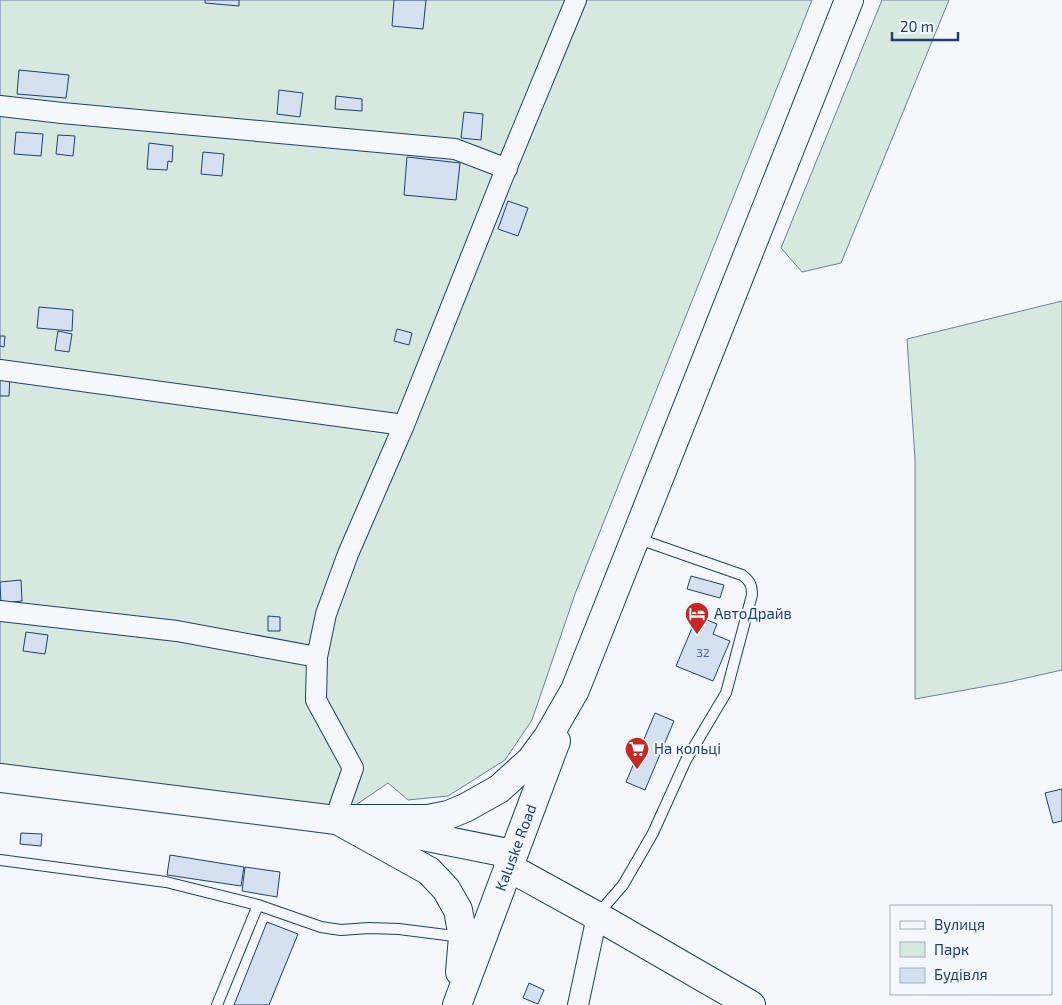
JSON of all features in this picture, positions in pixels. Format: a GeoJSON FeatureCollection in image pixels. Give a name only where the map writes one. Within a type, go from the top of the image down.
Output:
{"type":"FeatureCollection","features":[{"type":"Feature","properties":{"kind":"main road"},"geometry":{"type":"LineString","coordinates":[[335,819],[428,819],[448,815],[499,789],[532,760],[548,737],[575,690],[849,0]]}},
{"type":"Feature","properties":{"kind":"main road","name":"Kaluske Road"},"geometry":{"type":"LineString","coordinates":[[457,1005],[575,690]]}},
{"type":"Feature","properties":{"kind":"main road"},"geometry":{"type":"LineString","coordinates":[[0,778],[335,819],[511,861],[597,916],[751,1005]]}},
{"type":"Feature","properties":{"kind":"main road"},"geometry":{"type":"LineString","coordinates":[[335,819],[430,871],[446,889],[458,910],[463,937],[460,968],[452,1005]]}},
{"type":"Feature","properties":{"kind":"street"},"geometry":{"type":"LineString","coordinates":[[335,819],[353,768],[316,700],[317,657],[326,614],[348,554],[404,425],[576,0]]}},
{"type":"Feature","properties":{"kind":"street"},"geometry":{"type":"LineString","coordinates":[[0,106],[455,148],[507,169]]}},
{"type":"Feature","properties":{"kind":"street"},"geometry":{"type":"LineString","coordinates":[[0,370],[404,425]]}},
{"type":"Feature","properties":{"kind":"street"},"geometry":{"type":"LineString","coordinates":[[0,611],[177,631],[317,657]]}},
{"type":"Feature","properties":{"kind":"street"},"geometry":{"type":"LineString","coordinates":[[578,1005],[597,916]]}},
{"type":"Feature","properties":{"kind":"lane"},"geometry":{"type":"LineString","coordinates":[[597,916],[623,885],[648,842],[686,760],[726,693],[752,595],[752,587],[742,575],[635,537]]}},
{"type":"Feature","properties":{"kind":"lane"},"geometry":{"type":"LineString","coordinates":[[0,860],[166,882],[258,905],[321,927],[341,930],[369,928],[399,929],[463,937]]}},
{"type":"Feature","properties":{"kind":"lane"},"geometry":{"type":"LineString","coordinates":[[217,1005],[258,905]]}},
{"type":"Feature","properties":{"kind":"green space"},"geometry":{"type":"Polygon","coordinates":[[[0,0],[812,0],[575,594],[532,720],[505,760],[448,796],[408,800],[388,783],[335,819],[0,778],[0,0]]]}},
{"type":"Feature","properties":{"kind":"green space"},"geometry":{"type":"Polygon","coordinates":[[[882,0],[949,0],[841,263],[802,272],[781,248],[882,0]]]}},
{"type":"Feature","properties":{"kind":"green space"},"geometry":{"type":"Polygon","coordinates":[[[1062,301],[1062,670],[1004,683],[915,699],[915,459],[907,339],[1062,301]]]}},
{"type":"Feature","properties":{"kind":"building"},"geometry":{"type":"Polygon","coordinates":[[[205,0],[239,0],[239,6],[205,3],[205,0]]]}},
{"type":"Feature","properties":{"kind":"building"},"geometry":{"type":"Polygon","coordinates":[[[394,0],[426,0],[423,29],[392,26],[394,0]]]}},
{"type":"Feature","properties":{"kind":"building"},"geometry":{"type":"Polygon","coordinates":[[[19,70],[69,75],[66,98],[17,94],[19,70]]]}},
{"type":"Feature","properties":{"kind":"building"},"geometry":{"type":"Polygon","coordinates":[[[279,90],[303,93],[300,117],[277,114],[279,90]]]}},
{"type":"Feature","properties":{"kind":"building"},"geometry":{"type":"Polygon","coordinates":[[[336,96],[362,99],[362,111],[335,109],[336,96]]]}},
{"type":"Feature","properties":{"kind":"building"},"geometry":{"type":"Polygon","coordinates":[[[464,112],[483,114],[481,140],[461,138],[464,112]]]}},
{"type":"Feature","properties":{"kind":"building"},"geometry":{"type":"Polygon","coordinates":[[[16,132],[43,134],[41,156],[14,154],[16,132]]]}},
{"type":"Feature","properties":{"kind":"building"},"geometry":{"type":"Polygon","coordinates":[[[58,135],[75,136],[73,156],[56,154],[58,135]]]}},
{"type":"Feature","properties":{"kind":"building"},"geometry":{"type":"Polygon","coordinates":[[[149,143],[173,146],[172,162],[168,161],[167,170],[147,169],[149,143]]]}},
{"type":"Feature","properties":{"kind":"building"},"geometry":{"type":"Polygon","coordinates":[[[203,152],[224,154],[222,176],[201,174],[203,152]]]}},
{"type":"Feature","properties":{"kind":"building"},"geometry":{"type":"Polygon","coordinates":[[[407,157],[460,163],[456,200],[404,195],[407,157]]]}},
{"type":"Feature","properties":{"kind":"building"},"geometry":{"type":"Polygon","coordinates":[[[508,201],[528,208],[518,236],[498,229],[508,201]]]}},
{"type":"Feature","properties":{"kind":"building"},"geometry":{"type":"Polygon","coordinates":[[[39,307],[73,310],[72,331],[37,328],[39,307]]]}},
{"type":"Feature","properties":{"kind":"building"},"geometry":{"type":"Polygon","coordinates":[[[397,329],[412,333],[409,345],[394,341],[397,329]]]}},
{"type":"Feature","properties":{"kind":"building"},"geometry":{"type":"Polygon","coordinates":[[[58,331],[72,334],[69,352],[55,350],[58,331]]]}},
{"type":"Feature","properties":{"kind":"building"},"geometry":{"type":"Polygon","coordinates":[[[0,336],[5,336],[4,347],[0,346],[0,336]]]}},
{"type":"Feature","properties":{"kind":"building"},"geometry":{"type":"Polygon","coordinates":[[[0,376],[10,376],[9,396],[0,396],[0,376]]]}},
{"type":"Feature","properties":{"kind":"building"},"geometry":{"type":"Polygon","coordinates":[[[691,576],[724,585],[720,598],[687,589],[691,576]]]}},
{"type":"Feature","properties":{"kind":"building"},"geometry":{"type":"Polygon","coordinates":[[[21,580],[22,601],[1,603],[0,582],[21,580]]]}},
{"type":"Feature","properties":{"kind":"building"},"geometry":{"type":"Polygon","coordinates":[[[268,616],[280,617],[280,631],[268,631],[268,616]]]}},
{"type":"Feature","properties":{"kind":"building"},"geometry":{"type":"Polygon","coordinates":[[[697,616],[717,624],[713,634],[730,641],[713,681],[676,666],[697,616]]]}},
{"type":"Feature","properties":{"kind":"building"},"geometry":{"type":"Polygon","coordinates":[[[26,632],[48,635],[45,654],[23,651],[26,632]]]}},
{"type":"Feature","properties":{"kind":"building"},"geometry":{"type":"Polygon","coordinates":[[[655,713],[674,721],[645,790],[626,782],[655,713]]]}},
{"type":"Feature","properties":{"kind":"building"},"geometry":{"type":"Polygon","coordinates":[[[1062,789],[1062,821],[1053,823],[1045,793],[1062,789]]]}},
{"type":"Feature","properties":{"kind":"building"},"geometry":{"type":"Polygon","coordinates":[[[21,833],[42,834],[41,846],[20,844],[21,833]]]}},
{"type":"Feature","properties":{"kind":"building"},"geometry":{"type":"Polygon","coordinates":[[[170,855],[244,867],[241,886],[167,875],[170,855]]]}},
{"type":"Feature","properties":{"kind":"building"},"geometry":{"type":"Polygon","coordinates":[[[245,867],[280,872],[277,897],[242,891],[245,867]]]}},
{"type":"Feature","properties":{"kind":"building"},"geometry":{"type":"Polygon","coordinates":[[[267,922],[298,934],[269,1005],[234,1005],[267,922]]]}},
{"type":"Feature","properties":{"kind":"building"},"geometry":{"type":"Polygon","coordinates":[[[529,983],[544,990],[538,1004],[523,998],[529,983]]]}},
{"type":"Feature","properties":{"kind":"place","name":"АвтоДрайв"},"geometry":{"type":"Point","coordinates":[697,635]}},
{"type":"Feature","properties":{"kind":"place","name":"На кольці"},"geometry":{"type":"Point","coordinates":[637,770]}}]}
